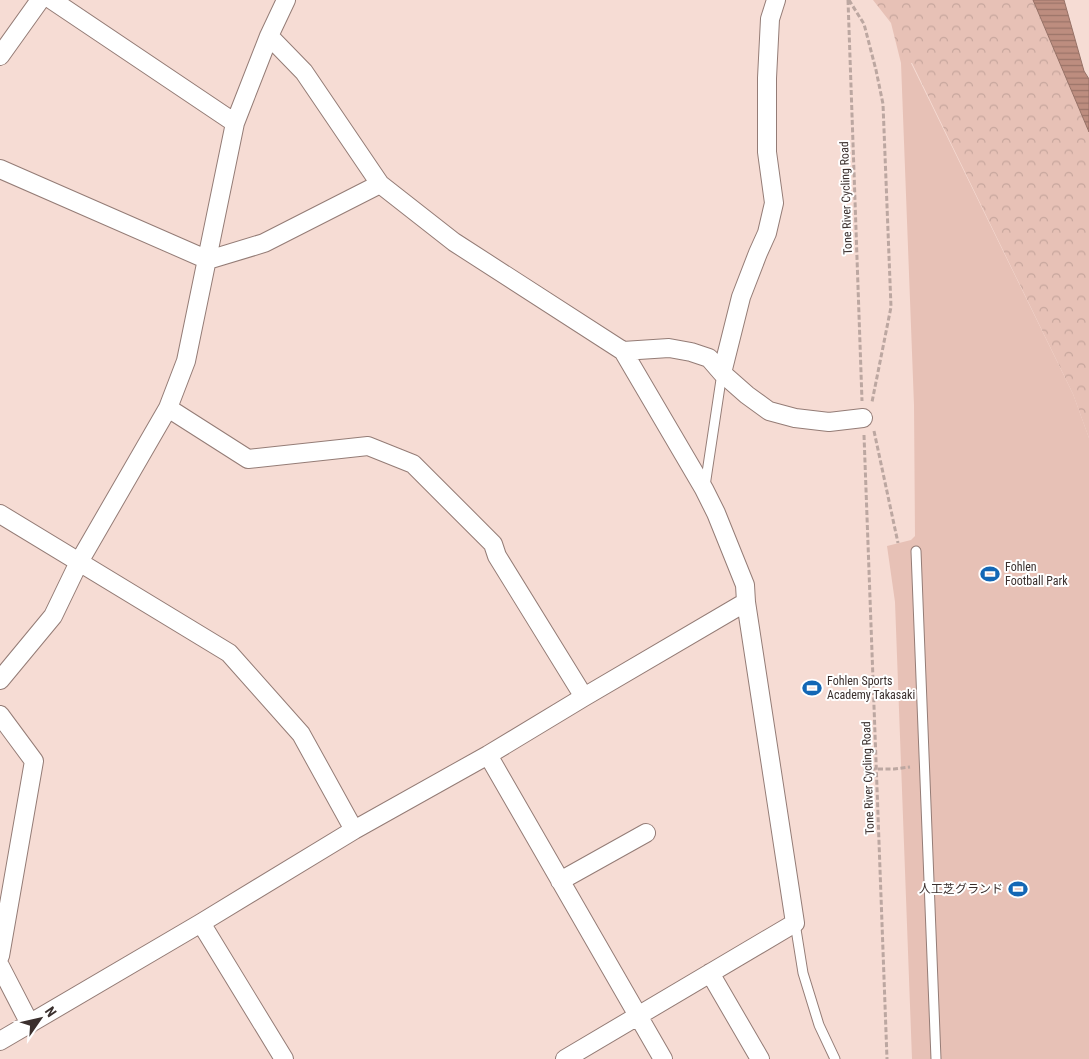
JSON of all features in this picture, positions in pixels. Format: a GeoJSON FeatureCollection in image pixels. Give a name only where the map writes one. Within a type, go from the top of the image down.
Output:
{"type":"FeatureCollection","features":[{"type":"Feature","properties":{"kind":"street"},"geometry":{"type":"LineString","coordinates":[[0,56],[40,0]]}},
{"type":"Feature","properties":{"kind":"street"},"geometry":{"type":"LineString","coordinates":[[52,0],[235,123]]}},
{"type":"Feature","properties":{"kind":"street"},"geometry":{"type":"LineString","coordinates":[[0,680],[53,616],[79,562],[168,408],[186,361],[235,123],[269,36],[286,0]]}},
{"type":"Feature","properties":{"kind":"street"},"geometry":{"type":"LineString","coordinates":[[722,373],[740,297],[767,233],[774,203],[767,152],[767,78],[770,20],[776,0]]}},
{"type":"Feature","properties":{"kind":"street"},"geometry":{"type":"LineString","coordinates":[[269,36],[304,72],[380,184],[454,242],[623,351],[704,489],[716,513],[745,585],[795,923],[565,1059]]}},
{"type":"Feature","properties":{"kind":"street"},"geometry":{"type":"LineString","coordinates":[[0,169],[208,260],[264,243],[380,184]]}},
{"type":"Feature","properties":{"kind":"street"},"geometry":{"type":"LineString","coordinates":[[623,351],[670,348],[709,358],[722,373],[769,411],[795,418],[829,422],[863,418]]}},
{"type":"Feature","properties":{"kind":"street"},"geometry":{"type":"LineString","coordinates":[[168,408],[248,459],[368,446],[413,464],[493,544],[497,556],[584,697]]}},
{"type":"Feature","properties":{"kind":"street"},"geometry":{"type":"LineString","coordinates":[[0,514],[229,653],[300,734],[354,830]]}},
{"type":"Feature","properties":{"kind":"street"},"geometry":{"type":"LineString","coordinates":[[0,1041],[201,923],[354,830],[488,755],[746,602]]}},
{"type":"Feature","properties":{"kind":"street"},"geometry":{"type":"LineString","coordinates":[[0,715],[34,760],[0,956]]}},
{"type":"Feature","properties":{"kind":"street"},"geometry":{"type":"LineString","coordinates":[[488,755],[663,1059]]}},
{"type":"Feature","properties":{"kind":"street"},"geometry":{"type":"LineString","coordinates":[[560,881],[646,833]]}},
{"type":"Feature","properties":{"kind":"street"},"geometry":{"type":"LineString","coordinates":[[201,923],[284,1059]]}},
{"type":"Feature","properties":{"kind":"street"},"geometry":{"type":"LineString","coordinates":[[0,966],[30,1024]]}},
{"type":"Feature","properties":{"kind":"street"},"geometry":{"type":"LineString","coordinates":[[710,973],[760,1059]]}},
{"type":"Feature","properties":{"kind":"lane"},"geometry":{"type":"LineString","coordinates":[[704,489],[722,373]]}},
{"type":"Feature","properties":{"kind":"lane"},"geometry":{"type":"LineString","coordinates":[[916,551],[936,1059]]}},
{"type":"Feature","properties":{"kind":"lane"},"geometry":{"type":"LineString","coordinates":[[795,923],[803,973],[819,1025],[835,1059]]}},
{"type":"Feature","properties":{"kind":"path","name":"Tone River Cycling Road"},"geometry":{"type":"LineString","coordinates":[[849,0],[862,395]]}},
{"type":"Feature","properties":{"kind":"path"},"geometry":{"type":"LineString","coordinates":[[849,0],[864,24],[883,104],[891,307],[874,398],[863,418],[873,425],[898,543]]}},
{"type":"Feature","properties":{"kind":"path","name":"Tone River Cycling Road"},"geometry":{"type":"LineString","coordinates":[[864,437],[887,1059]]}},
{"type":"Feature","properties":{"kind":"path"},"geometry":{"type":"LineString","coordinates":[[863,769],[894,769]]}},
{"type":"Feature","properties":{"kind":"green space"},"geometry":{"type":"Polygon","coordinates":[[[873,0],[1033,0],[1089,132],[1089,438],[1073,394],[912,63],[901,63],[891,23],[873,0]]]}},
{"type":"Feature","properties":{"kind":"green space","name":"Fohlen Football Park"},"geometry":{"type":"Polygon","coordinates":[[[901,63],[911,63],[1073,394],[1089,438],[1089,1059],[912,1059],[895,602],[887,546],[911,540],[915,536],[914,405],[901,63]]]}},
{"type":"Feature","properties":{"kind":"shaded area"},"geometry":{"type":"Polygon","coordinates":[[[1033,0],[1064,0],[1084,71],[1089,79],[1089,132],[1033,0]]]}},
{"type":"Feature","properties":{"kind":"place","name":"Fohlen Football Park"},"geometry":{"type":"Point","coordinates":[990,574]}},
{"type":"Feature","properties":{"kind":"place","name":"Fohlen Sports Academy Takasaki"},"geometry":{"type":"Point","coordinates":[812,688]}},
{"type":"Feature","properties":{"kind":"place","name":"人工芝グランド"},"geometry":{"type":"Point","coordinates":[1018,889]}}]}
